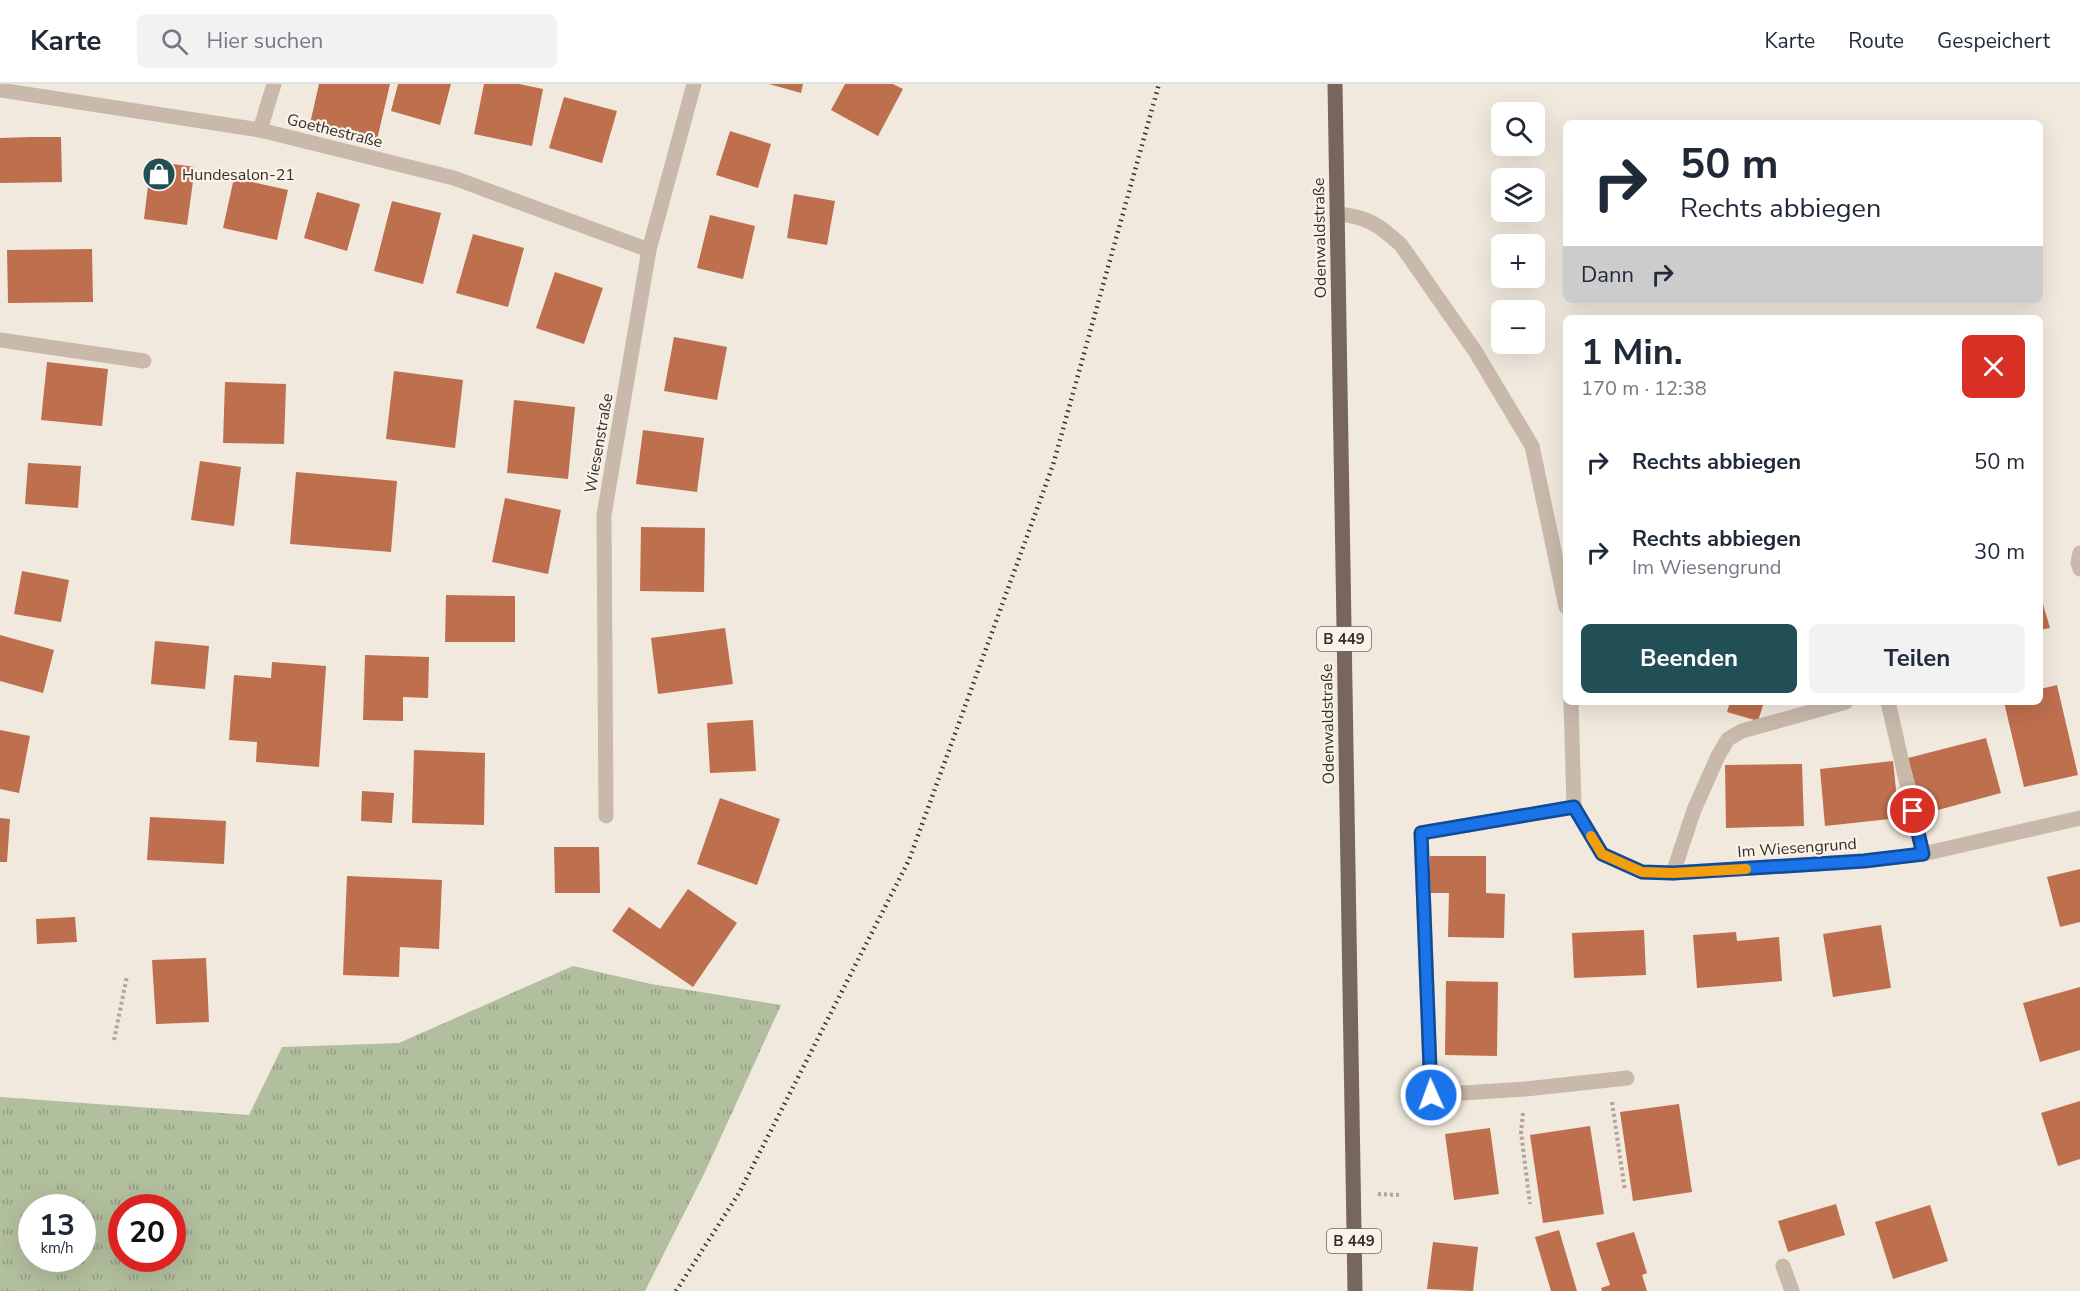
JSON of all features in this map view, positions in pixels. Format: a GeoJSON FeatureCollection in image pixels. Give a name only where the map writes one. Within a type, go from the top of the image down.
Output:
{"type":"FeatureCollection","features":[{"type":"Feature","properties":{"kind":"main road","name":"Odenwaldstraße"},"geometry":{"type":"LineString","coordinates":[[1335,84],[1354,1291]]}},
{"type":"Feature","properties":{"kind":"street"},"geometry":{"type":"LineString","coordinates":[[260,130],[273,84]]}},
{"type":"Feature","properties":{"kind":"street","name":"Wiesenstraße"},"geometry":{"type":"LineString","coordinates":[[606,816],[604,515],[649,250],[694,84]]}},
{"type":"Feature","properties":{"kind":"street","name":"Goethestraße"},"geometry":{"type":"LineString","coordinates":[[0,90],[260,130],[454,178],[649,250]]}},
{"type":"Feature","properties":{"kind":"street"},"geometry":{"type":"LineString","coordinates":[[1337,214],[1356,216],[1372,223],[1401,245],[1475,351],[1532,446],[1563,593]]}},
{"type":"Feature","properties":{"kind":"street"},"geometry":{"type":"LineString","coordinates":[[0,340],[144,361]]}},
{"type":"Feature","properties":{"kind":"street"},"geometry":{"type":"LineString","coordinates":[[2080,553],[2080,568]]}},
{"type":"Feature","properties":{"kind":"street","name":"Im Wiesengrund"},"geometry":{"type":"LineString","coordinates":[[1571,705],[1574,807],[1602,854],[1642,872],[1673,873],[1864,861],[1923,854],[2080,818]]}},
{"type":"Feature","properties":{"kind":"street"},"geometry":{"type":"LineString","coordinates":[[1673,873],[1694,810],[1728,739],[1742,730],[1835,705]]}},
{"type":"Feature","properties":{"kind":"street"},"geometry":{"type":"LineString","coordinates":[[1889,705],[1923,854]]}},
{"type":"Feature","properties":{"kind":"street"},"geometry":{"type":"LineString","coordinates":[[1574,807],[1421,833],[1431,1095],[1526,1089],[1627,1078]]}},
{"type":"Feature","properties":{"kind":"street"},"geometry":{"type":"LineString","coordinates":[[1783,1266],[1792,1291]]}},
{"type":"Feature","properties":{"kind":"path"},"geometry":{"type":"LineString","coordinates":[[114,1040],[127,976]]}},
{"type":"Feature","properties":{"kind":"path"},"geometry":{"type":"LineString","coordinates":[[1609,1079],[1625,1191]]}},
{"type":"Feature","properties":{"kind":"path"},"geometry":{"type":"LineString","coordinates":[[1526,1089],[1521,1132],[1530,1204]]}},
{"type":"Feature","properties":{"kind":"green space"},"geometry":{"type":"Polygon","coordinates":[[[573,966],[651,984],[781,1005],[705,1172],[645,1291],[0,1291],[0,1097],[249,1115],[282,1047],[399,1043],[573,966]]]}},
{"type":"Feature","properties":{"kind":"building"},"geometry":{"type":"Polygon","coordinates":[[[319,84],[390,84],[376,144],[309,128],[319,84]]]}},
{"type":"Feature","properties":{"kind":"building"},"geometry":{"type":"Polygon","coordinates":[[[398,84],[451,84],[440,125],[391,111],[398,84]]]}},
{"type":"Feature","properties":{"kind":"building"},"geometry":{"type":"Polygon","coordinates":[[[484,84],[519,84],[543,89],[532,146],[474,134],[484,84]]]}},
{"type":"Feature","properties":{"kind":"building"},"geometry":{"type":"Polygon","coordinates":[[[769,84],[803,84],[801,93],[769,84]]]}},
{"type":"Feature","properties":{"kind":"building"},"geometry":{"type":"Polygon","coordinates":[[[845,84],[893,84],[903,89],[878,136],[831,110],[845,84]]]}},
{"type":"Feature","properties":{"kind":"building"},"geometry":{"type":"Polygon","coordinates":[[[564,97],[617,111],[602,163],[549,148],[564,97]]]}},
{"type":"Feature","properties":{"kind":"building"},"geometry":{"type":"Polygon","coordinates":[[[730,131],[771,144],[758,188],[716,175],[730,131]]]}},
{"type":"Feature","properties":{"kind":"building"},"geometry":{"type":"Polygon","coordinates":[[[61,137],[62,182],[0,183],[0,138],[61,137]]]}},
{"type":"Feature","properties":{"kind":"building"},"geometry":{"type":"Polygon","coordinates":[[[151,161],[195,167],[187,225],[144,219],[151,161]]]}},
{"type":"Feature","properties":{"kind":"building"},"geometry":{"type":"Polygon","coordinates":[[[234,178],[288,190],[277,240],[223,228],[234,178]]]}},
{"type":"Feature","properties":{"kind":"building"},"geometry":{"type":"Polygon","coordinates":[[[317,192],[360,204],[347,251],[304,238],[317,192]]]}},
{"type":"Feature","properties":{"kind":"building"},"geometry":{"type":"Polygon","coordinates":[[[794,194],[835,201],[827,245],[787,238],[794,194]]]}},
{"type":"Feature","properties":{"kind":"building"},"geometry":{"type":"Polygon","coordinates":[[[392,201],[441,213],[423,284],[374,271],[392,201]]]}},
{"type":"Feature","properties":{"kind":"building"},"geometry":{"type":"Polygon","coordinates":[[[710,215],[755,226],[743,279],[697,268],[710,215]]]}},
{"type":"Feature","properties":{"kind":"building"},"geometry":{"type":"Polygon","coordinates":[[[473,234],[524,248],[508,307],[456,293],[473,234]]]}},
{"type":"Feature","properties":{"kind":"building"},"geometry":{"type":"Polygon","coordinates":[[[92,249],[93,302],[8,303],[7,250],[92,249]]]}},
{"type":"Feature","properties":{"kind":"building"},"geometry":{"type":"Polygon","coordinates":[[[555,272],[603,288],[584,344],[536,328],[555,272]]]}},
{"type":"Feature","properties":{"kind":"building"},"geometry":{"type":"Polygon","coordinates":[[[674,337],[727,347],[717,400],[664,391],[674,337]]]}},
{"type":"Feature","properties":{"kind":"building"},"geometry":{"type":"Polygon","coordinates":[[[47,362],[108,369],[102,426],[41,420],[47,362]]]}},
{"type":"Feature","properties":{"kind":"building"},"geometry":{"type":"Polygon","coordinates":[[[394,371],[463,380],[455,448],[386,439],[394,371]]]}},
{"type":"Feature","properties":{"kind":"building"},"geometry":{"type":"Polygon","coordinates":[[[225,382],[286,384],[284,444],[223,443],[225,382]]]}},
{"type":"Feature","properties":{"kind":"building"},"geometry":{"type":"Polygon","coordinates":[[[514,400],[575,407],[568,479],[507,473],[514,400]]]}},
{"type":"Feature","properties":{"kind":"building"},"geometry":{"type":"Polygon","coordinates":[[[643,430],[704,438],[697,492],[636,484],[643,430]]]}},
{"type":"Feature","properties":{"kind":"building"},"geometry":{"type":"Polygon","coordinates":[[[200,461],[241,467],[234,526],[191,520],[200,461]]]}},
{"type":"Feature","properties":{"kind":"building"},"geometry":{"type":"Polygon","coordinates":[[[28,463],[81,466],[78,508],[25,504],[28,463]]]}},
{"type":"Feature","properties":{"kind":"building"},"geometry":{"type":"Polygon","coordinates":[[[296,472],[397,481],[391,552],[290,544],[296,472]]]}},
{"type":"Feature","properties":{"kind":"building"},"geometry":{"type":"Polygon","coordinates":[[[505,498],[561,510],[548,574],[492,562],[505,498]]]}},
{"type":"Feature","properties":{"kind":"building"},"geometry":{"type":"Polygon","coordinates":[[[641,527],[705,528],[704,592],[640,591],[641,527]]]}},
{"type":"Feature","properties":{"kind":"building"},"geometry":{"type":"Polygon","coordinates":[[[22,571],[69,580],[61,622],[14,614],[22,571]]]}},
{"type":"Feature","properties":{"kind":"building"},"geometry":{"type":"Polygon","coordinates":[[[446,595],[515,596],[515,642],[445,642],[446,595]]]}},
{"type":"Feature","properties":{"kind":"building"},"geometry":{"type":"Polygon","coordinates":[[[2043,604],[2050,628],[2043,629],[2043,604]]]}},
{"type":"Feature","properties":{"kind":"building"},"geometry":{"type":"Polygon","coordinates":[[[725,628],[733,684],[658,694],[651,638],[725,628]]]}},
{"type":"Feature","properties":{"kind":"building"},"geometry":{"type":"Polygon","coordinates":[[[0,635],[54,650],[43,693],[0,681],[0,635]]]}},
{"type":"Feature","properties":{"kind":"building"},"geometry":{"type":"Polygon","coordinates":[[[155,641],[209,646],[205,689],[151,684],[155,641]]]}},
{"type":"Feature","properties":{"kind":"building"},"geometry":{"type":"Polygon","coordinates":[[[365,655],[429,657],[428,698],[403,697],[403,721],[363,720],[365,655]]]}},
{"type":"Feature","properties":{"kind":"building"},"geometry":{"type":"Polygon","coordinates":[[[272,662],[326,666],[319,767],[256,762],[257,742],[229,740],[234,675],[271,678],[272,662]]]}},
{"type":"Feature","properties":{"kind":"building"},"geometry":{"type":"Polygon","coordinates":[[[2057,685],[2078,775],[2024,787],[2005,705],[2043,705],[2043,688],[2057,685]]]}},
{"type":"Feature","properties":{"kind":"building"},"geometry":{"type":"Polygon","coordinates":[[[1729,705],[1763,705],[1758,721],[1727,712],[1729,705]]]}},
{"type":"Feature","properties":{"kind":"building"},"geometry":{"type":"Polygon","coordinates":[[[753,720],[756,771],[710,773],[707,723],[753,720]]]}},
{"type":"Feature","properties":{"kind":"building"},"geometry":{"type":"Polygon","coordinates":[[[0,730],[30,736],[19,793],[0,789],[0,730]]]}},
{"type":"Feature","properties":{"kind":"building"},"geometry":{"type":"Polygon","coordinates":[[[1986,738],[2001,793],[1923,814],[1908,758],[1986,738]]]}},
{"type":"Feature","properties":{"kind":"building"},"geometry":{"type":"Polygon","coordinates":[[[414,750],[485,753],[484,825],[412,823],[414,750]]]}},
{"type":"Feature","properties":{"kind":"building"},"geometry":{"type":"Polygon","coordinates":[[[1893,761],[1899,818],[1825,826],[1820,769],[1893,761]]]}},
{"type":"Feature","properties":{"kind":"building"},"geometry":{"type":"Polygon","coordinates":[[[1802,764],[1804,826],[1726,828],[1725,765],[1802,764]]]}},
{"type":"Feature","properties":{"kind":"building"},"geometry":{"type":"Polygon","coordinates":[[[362,791],[394,793],[392,823],[361,821],[362,791]]]}},
{"type":"Feature","properties":{"kind":"building"},"geometry":{"type":"Polygon","coordinates":[[[720,798],[780,819],[757,885],[697,864],[720,798]]]}},
{"type":"Feature","properties":{"kind":"building"},"geometry":{"type":"Polygon","coordinates":[[[150,817],[226,821],[224,864],[147,860],[150,817]]]}},
{"type":"Feature","properties":{"kind":"building"},"geometry":{"type":"Polygon","coordinates":[[[0,818],[10,819],[7,862],[0,862],[0,818]]]}},
{"type":"Feature","properties":{"kind":"building"},"geometry":{"type":"Polygon","coordinates":[[[554,847],[599,847],[600,893],[555,893],[554,847]]]}},
{"type":"Feature","properties":{"kind":"building"},"geometry":{"type":"Polygon","coordinates":[[[1430,856],[1486,856],[1486,893],[1505,894],[1504,938],[1448,937],[1449,893],[1430,893],[1430,856]]]}},
{"type":"Feature","properties":{"kind":"building"},"geometry":{"type":"Polygon","coordinates":[[[2080,869],[2080,922],[2060,927],[2047,877],[2080,869]]]}},
{"type":"Feature","properties":{"kind":"building"},"geometry":{"type":"Polygon","coordinates":[[[347,876],[442,880],[439,949],[400,947],[399,977],[343,975],[347,876]]]}},
{"type":"Feature","properties":{"kind":"building"},"geometry":{"type":"Polygon","coordinates":[[[688,889],[737,923],[693,987],[612,931],[629,907],[660,929],[688,889]]]}},
{"type":"Feature","properties":{"kind":"building"},"geometry":{"type":"Polygon","coordinates":[[[75,917],[77,942],[37,944],[36,919],[75,917]]]}},
{"type":"Feature","properties":{"kind":"building"},"geometry":{"type":"Polygon","coordinates":[[[1881,925],[1891,988],[1833,997],[1823,934],[1881,925]]]}},
{"type":"Feature","properties":{"kind":"building"},"geometry":{"type":"Polygon","coordinates":[[[1644,930],[1646,975],[1574,978],[1572,933],[1644,930]]]}},
{"type":"Feature","properties":{"kind":"building"},"geometry":{"type":"Polygon","coordinates":[[[1736,932],[1737,941],[1779,937],[1782,981],[1697,988],[1693,935],[1736,932]]]}},
{"type":"Feature","properties":{"kind":"building"},"geometry":{"type":"Polygon","coordinates":[[[206,958],[209,1022],[156,1024],[152,960],[206,958]]]}},
{"type":"Feature","properties":{"kind":"building"},"geometry":{"type":"Polygon","coordinates":[[[1446,981],[1498,982],[1497,1056],[1445,1055],[1446,981]]]}},
{"type":"Feature","properties":{"kind":"building"},"geometry":{"type":"Polygon","coordinates":[[[2080,987],[2080,1050],[2040,1062],[2023,1003],[2080,987]]]}},
{"type":"Feature","properties":{"kind":"building"},"geometry":{"type":"Polygon","coordinates":[[[2080,1101],[2080,1159],[2058,1166],[2041,1113],[2080,1101]]]}},
{"type":"Feature","properties":{"kind":"building"},"geometry":{"type":"Polygon","coordinates":[[[1679,1104],[1692,1192],[1633,1201],[1620,1112],[1679,1104]]]}},
{"type":"Feature","properties":{"kind":"building"},"geometry":{"type":"Polygon","coordinates":[[[1590,1126],[1604,1214],[1543,1223],[1530,1135],[1590,1126]]]}},
{"type":"Feature","properties":{"kind":"building"},"geometry":{"type":"Polygon","coordinates":[[[1490,1128],[1499,1194],[1454,1200],[1445,1134],[1490,1128]]]}},
{"type":"Feature","properties":{"kind":"building"},"geometry":{"type":"Polygon","coordinates":[[[1836,1204],[1845,1235],[1788,1252],[1778,1221],[1836,1204]]]}},
{"type":"Feature","properties":{"kind":"building"},"geometry":{"type":"Polygon","coordinates":[[[1930,1205],[1948,1261],[1893,1279],[1875,1222],[1930,1205]]]}},
{"type":"Feature","properties":{"kind":"building"},"geometry":{"type":"Polygon","coordinates":[[[1559,1230],[1577,1291],[1551,1291],[1535,1237],[1559,1230]]]}},
{"type":"Feature","properties":{"kind":"building"},"geometry":{"type":"Polygon","coordinates":[[[1634,1232],[1647,1273],[1642,1275],[1647,1291],[1602,1291],[1601,1288],[1610,1285],[1596,1243],[1634,1232]]]}},
{"type":"Feature","properties":{"kind":"building"},"geometry":{"type":"Polygon","coordinates":[[[1433,1242],[1478,1247],[1473,1291],[1427,1289],[1433,1242]]]}},
{"type":"Feature","properties":{"kind":"railway"},"geometry":{"type":"LineString","coordinates":[[676,1291],[739,1193],[909,860],[1053,465],[1159,84]]}},
{"type":"Feature","properties":{"kind":"slow traffic"},"geometry":{"type":"LineString","coordinates":[[1591,836],[1602,854],[1642,872],[1673,873],[1746,869]]}},
{"type":"Feature","properties":{"kind":"place","name":"Hundesalon-21"},"geometry":{"type":"Point","coordinates":[159,174]}},
{"type":"Feature","properties":{"kind":"route"},"geometry":{"type":"LineString","coordinates":[[1431,1095],[1421,833],[1574,807],[1602,854],[1642,872],[1673,873],[1864,861],[1923,854],[1913,811]]}}]}
